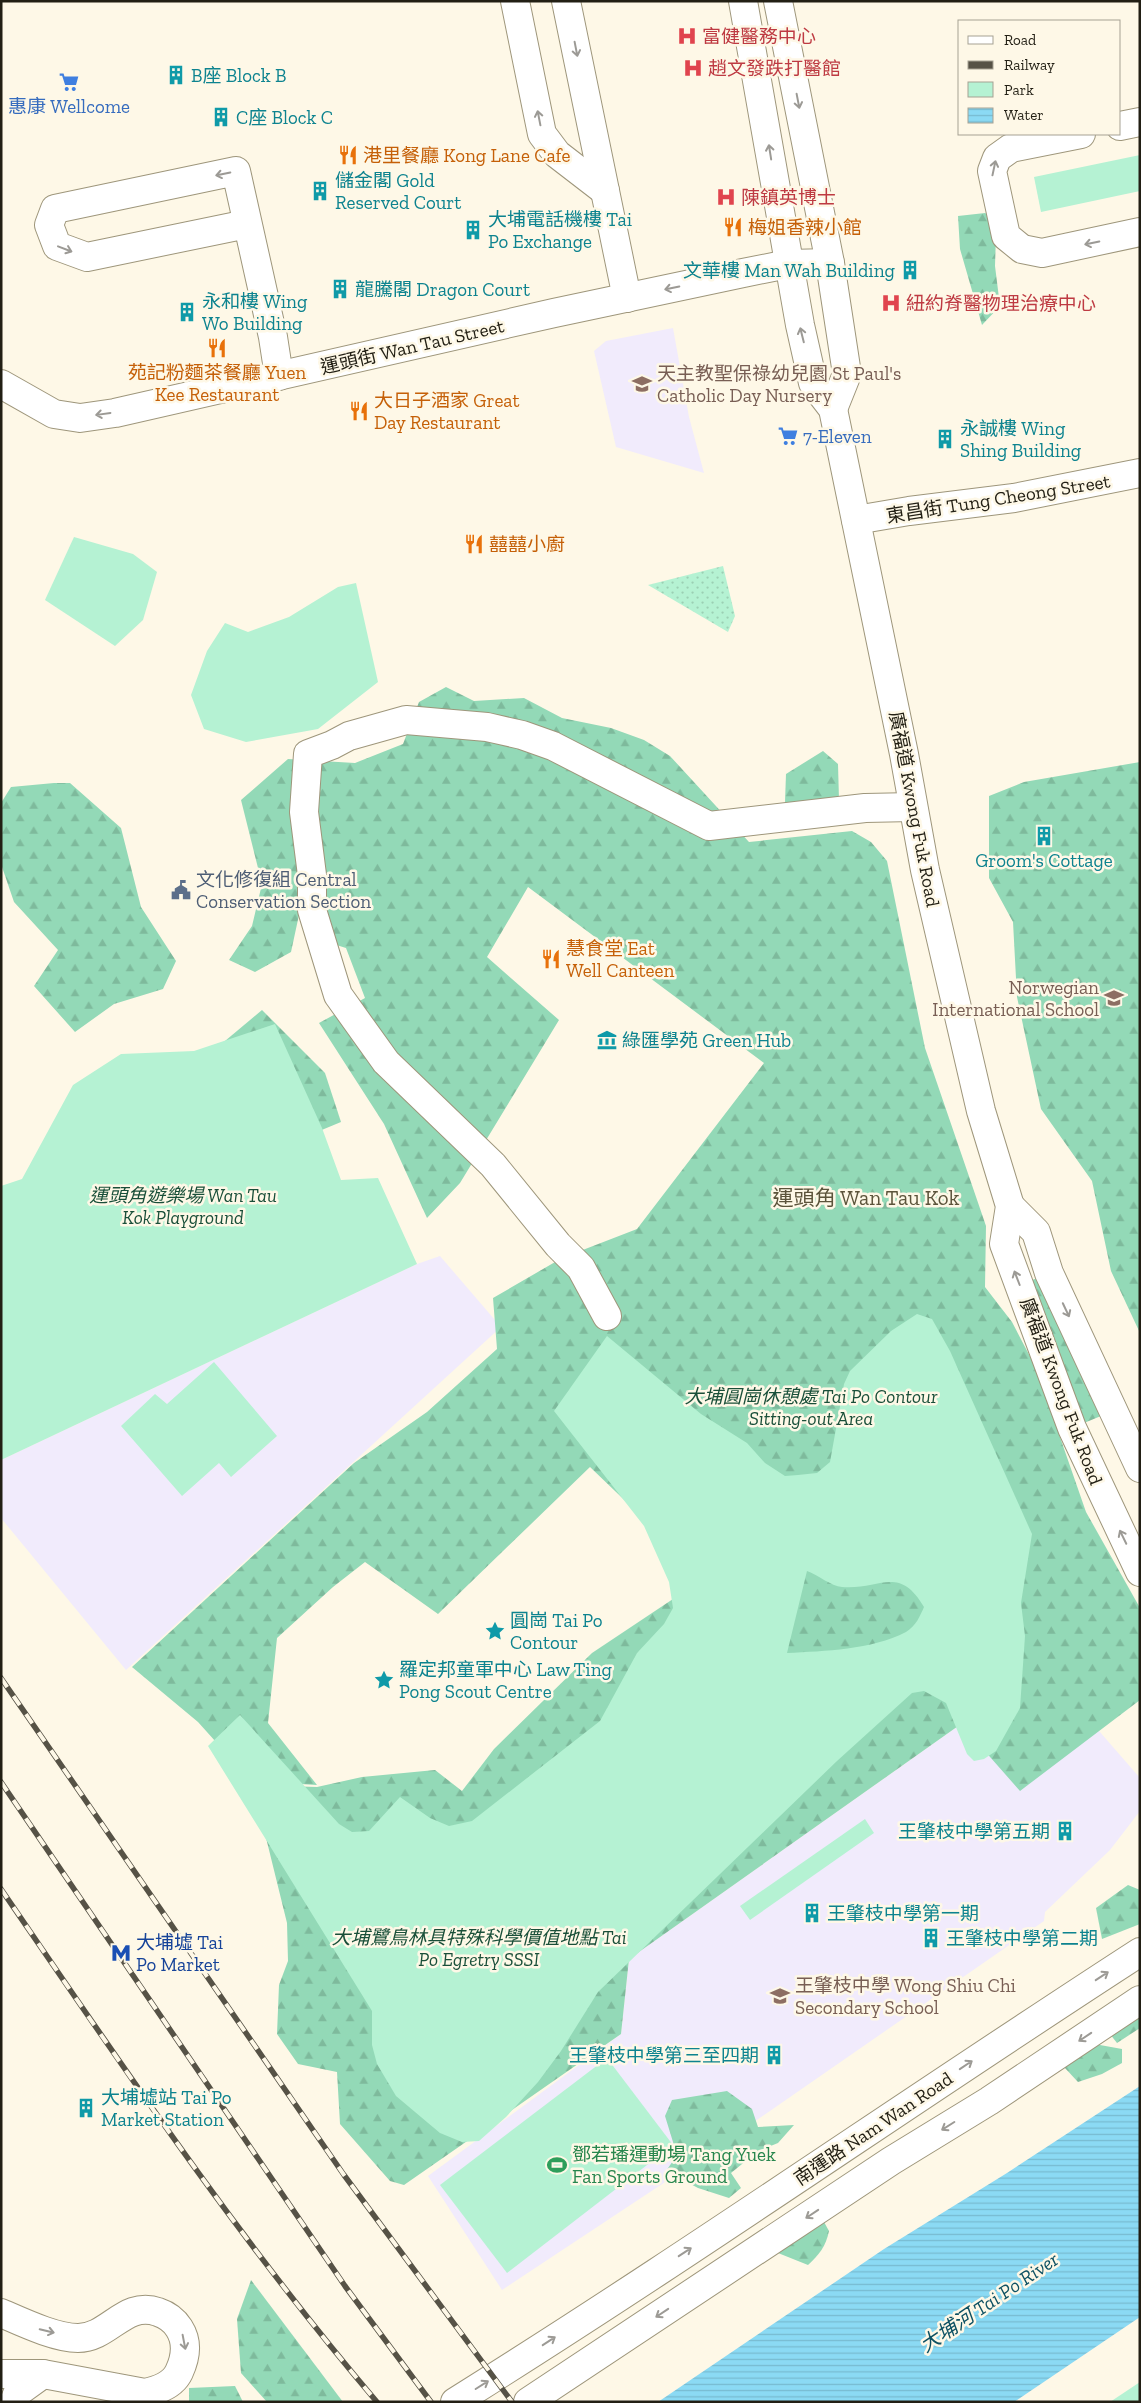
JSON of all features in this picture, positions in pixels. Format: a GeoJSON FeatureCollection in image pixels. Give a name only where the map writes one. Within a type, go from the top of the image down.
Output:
{"type":"FeatureCollection","features":[{"type":"Feature","properties":{"kind":"main road"},"geometry":{"type":"LineString","coordinates":[[515,1],[542,134],[557,154],[604,191]]}},
{"type":"Feature","properties":{"kind":"main road"},"geometry":{"type":"LineString","coordinates":[[566,1],[627,298]]}},
{"type":"Feature","properties":{"kind":"main road","name":"廣福道 Kwong Fuk Road"},"geometry":{"type":"LineString","coordinates":[[743,1],[788,264],[813,383],[833,409],[904,754],[925,870],[977,1095],[1010,1206],[1004,1244],[1072,1428],[1140,1572]]}},
{"type":"Feature","properties":{"kind":"main road"},"geometry":{"type":"LineString","coordinates":[[778,1],[830,263],[847,374],[833,409]]}},
{"type":"Feature","properties":{"kind":"main road"},"geometry":{"type":"LineString","coordinates":[[1121,126],[1140,122]]}},
{"type":"Feature","properties":{"kind":"main road"},"geometry":{"type":"LineString","coordinates":[[1076,135],[1011,148],[997,158],[992,171],[1006,236],[1022,249],[1042,253],[1140,232]]}},
{"type":"Feature","properties":{"kind":"main road"},"geometry":{"type":"LineString","coordinates":[[247,224],[86,257],[57,246],[49,225],[55,209],[236,171],[273,336],[279,376]]}},
{"type":"Feature","properties":{"kind":"main road","name":"運頭街 Wan Tau Street"},"geometry":{"type":"LineString","coordinates":[[1,384],[54,414],[80,418],[161,404],[627,298],[788,264],[830,263]]}},
{"type":"Feature","properties":{"kind":"main road","name":"東昌街 Tung Cheong Street"},"geometry":{"type":"LineString","coordinates":[[856,520],[909,511],[1014,498],[1140,473]]}},
{"type":"Feature","properties":{"kind":"main road"},"geometry":{"type":"LineString","coordinates":[[606,1316],[581,1268],[558,1245],[493,1164],[386,1062],[338,995],[312,910],[312,875],[304,812],[308,754],[349,736],[406,720],[487,727],[553,746],[709,826],[865,808],[913,808]]}},
{"type":"Feature","properties":{"kind":"main road","name":"廣福道 Kwong Fuk Road"},"geometry":{"type":"LineString","coordinates":[[1010,1206],[1036,1232],[1049,1273],[1140,1468]]}},
{"type":"Feature","properties":{"kind":"main road","name":"南運路 Nam Wan Road"},"geometry":{"type":"LineString","coordinates":[[455,2402],[850,2144],[966,2064],[1140,1952]]}},
{"type":"Feature","properties":{"kind":"main road","name":"南運路 Nam Wan Road"},"geometry":{"type":"LineString","coordinates":[[528,2402],[891,2161],[989,2100],[1140,2000]]}},
{"type":"Feature","properties":{"kind":"main road"},"geometry":{"type":"LineString","coordinates":[[1,2314],[34,2328],[77,2338],[96,2334],[126,2314],[139,2310],[152,2310],[172,2319],[182,2332],[186,2352],[177,2375],[169,2384],[158,2390],[145,2393],[43,2374],[1,2374]]}},
{"type":"Feature","properties":{"kind":"main road"},"geometry":{"type":"LineString","coordinates":[[14,2402],[18,2392],[43,2374]]}},
{"type":"Feature","properties":{"kind":"shaded area","name":"天主教聖保祿幼兒園 St Paul's Catholic Day Nursery"},"geometry":{"type":"Polygon","coordinates":[[[673,328],[689,417],[704,473],[616,447],[594,351],[606,341],[673,328]]]}},
{"type":"Feature","properties":{"kind":"shaded area"},"geometry":{"type":"Polygon","coordinates":[[[440,1256],[501,1327],[126,1670],[1,1518],[1,1460],[417,1264],[440,1256]]]}},
{"type":"Feature","properties":{"kind":"shaded area","name":"王肇枝中學 Wong Shiu Chi Secondary School"},"geometry":{"type":"Polygon","coordinates":[[[1086,1716],[1140,1778],[1140,1811],[1110,1850],[1045,1912],[1044,1921],[715,2149],[502,2290],[428,2176],[621,2034],[629,1959],[961,1724],[1086,1716]]]}},
{"type":"Feature","properties":{"kind":"green space"},"geometry":{"type":"Polygon","coordinates":[[[1140,155],[1140,191],[1041,212],[1034,177],[1140,155]]]}},
{"type":"Feature","properties":{"kind":"green space"},"geometry":{"type":"Polygon","coordinates":[[[985,213],[992,217],[996,235],[995,266],[1000,306],[982,325],[960,249],[958,216],[985,213]]]}},
{"type":"Feature","properties":{"kind":"green space"},"geometry":{"type":"Polygon","coordinates":[[[74,537],[133,554],[157,572],[143,620],[115,646],[45,600],[74,537]]]}},
{"type":"Feature","properties":{"kind":"green space"},"geometry":{"type":"Polygon","coordinates":[[[723,566],[735,616],[728,632],[648,585],[723,566]]]}},
{"type":"Feature","properties":{"kind":"green space"},"geometry":{"type":"Polygon","coordinates":[[[356,583],[378,682],[318,729],[246,742],[204,729],[191,695],[207,651],[225,623],[248,632],[289,617],[338,587],[356,583]]]}},
{"type":"Feature","properties":{"kind":"green space","name":"大埔圓崗休憩處 Tai Po Contour Sitting-out Area"},"geometry":{"type":"Polygon","coordinates":[[[446,687],[474,701],[524,698],[562,718],[611,728],[644,740],[670,756],[749,842],[852,831],[871,842],[887,861],[925,1048],[986,1226],[985,1287],[1012,1322],[1036,1368],[1086,1512],[1140,1608],[1140,1700],[1020,1791],[961,1724],[629,1959],[621,2034],[404,2185],[390,2181],[340,2124],[337,2072],[298,2064],[277,2034],[279,1985],[288,1961],[287,1923],[253,1785],[317,1787],[362,1777],[435,1770],[462,1791],[494,1749],[592,1653],[691,1587],[641,1516],[590,1467],[438,1614],[365,1562],[333,1587],[277,1638],[268,1723],[317,1785],[251,1781],[198,1722],[132,1667],[354,1463],[427,1412],[497,1349],[493,1298],[562,1258],[637,1229],[764,1063],[528,887],[487,957],[559,1020],[460,1183],[427,1218],[384,1124],[319,1023],[365,998],[346,948],[317,939],[302,901],[291,952],[255,972],[229,960],[252,926],[262,884],[241,800],[288,759],[355,763],[403,744],[419,702],[446,687]]]}},
{"type":"Feature","properties":{"kind":"green space"},"geometry":{"type":"Polygon","coordinates":[[[823,751],[838,764],[839,800],[814,822],[785,802],[786,774],[823,751]]]}},
{"type":"Feature","properties":{"kind":"green space"},"geometry":{"type":"Polygon","coordinates":[[[1140,762],[1140,1333],[1111,1271],[1092,1181],[1041,1109],[1017,997],[1013,922],[989,878],[989,796],[1024,782],[1140,762]]]}},
{"type":"Feature","properties":{"kind":"green space"},"geometry":{"type":"Polygon","coordinates":[[[70,783],[121,828],[141,907],[176,961],[163,989],[114,1004],[75,1032],[34,986],[58,950],[14,902],[1,864],[1,803],[11,787],[70,783]]]}},
{"type":"Feature","properties":{"kind":"green space"},"geometry":{"type":"Polygon","coordinates":[[[262,1010],[325,1073],[341,1122],[276,1149],[225,1041],[262,1010]]]}},
{"type":"Feature","properties":{"kind":"green space","name":"運頭角遊樂場 Wan Tau Kok Playground"},"geometry":{"type":"Polygon","coordinates":[[[275,1024],[322,1128],[341,1180],[378,1178],[417,1264],[1,1460],[1,1186],[22,1179],[73,1085],[121,1054],[194,1051],[275,1024]]]}},
{"type":"Feature","properties":{"kind":"green space"},"geometry":{"type":"Polygon","coordinates":[[[1038,1278],[1101,1416],[1084,1423],[1029,1281],[1038,1278]]]}},
{"type":"Feature","properties":{"kind":"green space","name":"大埔鷺鳥林具特殊科學價值地點 Tai Po Egretry SSSI"},"geometry":{"type":"Polygon","coordinates":[[[917,1314],[932,1319],[950,1351],[1032,1534],[1021,1603],[1025,1636],[1020,1708],[996,1751],[984,1759],[974,1761],[967,1754],[946,1703],[924,1691],[912,1693],[837,1761],[598,1992],[561,2051],[538,2082],[506,2117],[479,2141],[462,2142],[440,2133],[396,2096],[377,2064],[372,2045],[372,2011],[208,1746],[240,1715],[339,1824],[352,1832],[369,1831],[400,1797],[430,1818],[449,1826],[472,1821],[600,1721],[637,1653],[664,1624],[673,1608],[669,1582],[644,1526],[554,1411],[607,1336],[701,1414],[747,1443],[765,1463],[785,1476],[817,1473],[830,1462],[844,1384],[850,1371],[891,1331],[917,1314]],[[807,1571],[787,1653],[848,1648],[878,1643],[906,1632],[917,1621],[924,1607],[915,1594],[906,1586],[897,1583],[888,1582],[842,1587],[833,1585],[807,1571]]]}},
{"type":"Feature","properties":{"kind":"green space"},"geometry":{"type":"Polygon","coordinates":[[[214,1362],[277,1436],[231,1477],[219,1463],[182,1496],[121,1426],[155,1394],[167,1404],[214,1362]]]}},
{"type":"Feature","properties":{"kind":"green space"},"geometry":{"type":"Polygon","coordinates":[[[865,1819],[874,1833],[750,1920],[740,1906],[865,1819]]]}},
{"type":"Feature","properties":{"kind":"green space"},"geometry":{"type":"Polygon","coordinates":[[[1128,1885],[1140,1890],[1140,1924],[1102,1939],[1096,1908],[1128,1885]]]}},
{"type":"Feature","properties":{"kind":"green space"},"geometry":{"type":"Polygon","coordinates":[[[1123,1997],[1140,2017],[1140,2028],[1117,2043],[1099,2020],[1123,1997]]]}},
{"type":"Feature","properties":{"kind":"green space"},"geometry":{"type":"Polygon","coordinates":[[[1089,2043],[1122,2049],[1122,2063],[1102,2074],[1078,2082],[1064,2067],[1089,2043]]]}},
{"type":"Feature","properties":{"kind":"green space","name":"鄧若璠運動場 Tang Yuek Fan Sports Ground"},"geometry":{"type":"Polygon","coordinates":[[[607,2058],[673,2145],[507,2273],[440,2185],[607,2058]]]}},
{"type":"Feature","properties":{"kind":"green space"},"geometry":{"type":"Polygon","coordinates":[[[727,2091],[752,2109],[758,2127],[794,2125],[778,2143],[758,2151],[731,2173],[741,2188],[729,2198],[698,2188],[666,2171],[677,2155],[665,2116],[672,2100],[727,2091]]]}},
{"type":"Feature","properties":{"kind":"green space"},"geometry":{"type":"Polygon","coordinates":[[[824,2222],[829,2231],[826,2241],[819,2254],[808,2265],[778,2253],[784,2240],[824,2222]]]}},
{"type":"Feature","properties":{"kind":"green space"},"geometry":{"type":"Polygon","coordinates":[[[251,2280],[343,2402],[267,2402],[241,2373],[237,2319],[251,2280]]]}},
{"type":"Feature","properties":{"kind":"green space"},"geometry":{"type":"Polygon","coordinates":[[[1140,2382],[1140,2402],[1110,2402],[1140,2382]]]}},
{"type":"Feature","properties":{"kind":"green space"},"geometry":{"type":"Polygon","coordinates":[[[235,2386],[243,2402],[189,2402],[189,2388],[235,2386]]]}},
{"type":"Feature","properties":{"kind":"water","name":"大埔河 Tai Po River"},"geometry":{"type":"Polygon","coordinates":[[[1140,2086],[1140,2317],[1014,2402],[658,2402],[884,2249],[1007,2173],[1140,2086]]]}},
{"type":"Feature","properties":{"kind":"railway"},"geometry":{"type":"LineString","coordinates":[[1,1678],[344,2175],[512,2402]]}},
{"type":"Feature","properties":{"kind":"railway"},"geometry":{"type":"LineString","coordinates":[[1,1782],[345,2286],[431,2402]]}},
{"type":"Feature","properties":{"kind":"railway"},"geometry":{"type":"LineString","coordinates":[[1,1889],[136,2086],[229,2215],[326,2341],[377,2402]]}},
{"type":"Feature","properties":{"kind":"place","name":"富健醫務中心"},"geometry":{"type":"Point","coordinates":[687,36]}},
{"type":"Feature","properties":{"kind":"place","name":"趙文發跌打醫館"},"geometry":{"type":"Point","coordinates":[693,68]}},
{"type":"Feature","properties":{"kind":"place","name":"B座 Block B"},"geometry":{"type":"Point","coordinates":[176,75]}},
{"type":"Feature","properties":{"kind":"place","name":"惠康 Wellcome"},"geometry":{"type":"Point","coordinates":[69,82]}},
{"type":"Feature","properties":{"kind":"place","name":"C座 Block C"},"geometry":{"type":"Point","coordinates":[221,117]}},
{"type":"Feature","properties":{"kind":"place","name":"港里餐廳 Kong Lane Cafe"},"geometry":{"type":"Point","coordinates":[348,155]}},
{"type":"Feature","properties":{"kind":"place","name":"儲金閣 Gold Reserved Court"},"geometry":{"type":"Point","coordinates":[320,191]}},
{"type":"Feature","properties":{"kind":"place","name":"陳鎮英博士"},"geometry":{"type":"Point","coordinates":[726,197]}},
{"type":"Feature","properties":{"kind":"place","name":"梅姐香辣小館"},"geometry":{"type":"Point","coordinates":[733,227]}},
{"type":"Feature","properties":{"kind":"place","name":"大埔電話機樓 Tai Po Exchange"},"geometry":{"type":"Point","coordinates":[473,230]}},
{"type":"Feature","properties":{"kind":"place","name":"文華樓 Man Wah Building"},"geometry":{"type":"Point","coordinates":[910,270]}},
{"type":"Feature","properties":{"kind":"place","name":"龍騰閣 Dragon Court"},"geometry":{"type":"Point","coordinates":[340,289]}},
{"type":"Feature","properties":{"kind":"place","name":"紐約脊醫物理治療中心"},"geometry":{"type":"Point","coordinates":[891,303]}},
{"type":"Feature","properties":{"kind":"place","name":"永和樓 Wing Wo Building"},"geometry":{"type":"Point","coordinates":[187,312]}},
{"type":"Feature","properties":{"kind":"place","name":"苑記粉麵茶餐廳 Yuen Kee Restaurant"},"geometry":{"type":"Point","coordinates":[217,348]}},
{"type":"Feature","properties":{"kind":"place","name":"天主教聖保祿幼兒園 St Paul's Catholic Day Nursery"},"geometry":{"type":"Point","coordinates":[642,384]}},
{"type":"Feature","properties":{"kind":"place","name":"大日子酒家 Great Day Restaurant"},"geometry":{"type":"Point","coordinates":[359,411]}},
{"type":"Feature","properties":{"kind":"place","name":"7-Eleven"},"geometry":{"type":"Point","coordinates":[788,436]}},
{"type":"Feature","properties":{"kind":"place","name":"永誠樓 Wing Shing Building"},"geometry":{"type":"Point","coordinates":[945,439]}},
{"type":"Feature","properties":{"kind":"place","name":"囍囍小廚"},"geometry":{"type":"Point","coordinates":[474,544]}},
{"type":"Feature","properties":{"kind":"place","name":"Groom's Cottage"},"geometry":{"type":"Point","coordinates":[1044,836]}},
{"type":"Feature","properties":{"kind":"place","name":"文化修復組 Central Conservation Section"},"geometry":{"type":"Point","coordinates":[181,890]}},
{"type":"Feature","properties":{"kind":"place","name":"慧食堂 Eat Well Canteen"},"geometry":{"type":"Point","coordinates":[551,959]}},
{"type":"Feature","properties":{"kind":"place","name":"Norwegian International School"},"geometry":{"type":"Point","coordinates":[1114,998]}},
{"type":"Feature","properties":{"kind":"place","name":"綠匯學苑 Green Hub"},"geometry":{"type":"Point","coordinates":[607,1040]}},
{"type":"Feature","properties":{"kind":"place","name":"圓崗 Tai Po Contour"},"geometry":{"type":"Point","coordinates":[495,1631]}},
{"type":"Feature","properties":{"kind":"place","name":"羅定邦童軍中心 Law Ting Pong Scout Centre"},"geometry":{"type":"Point","coordinates":[384,1680]}},
{"type":"Feature","properties":{"kind":"place","name":"王肇枝中學第五期"},"geometry":{"type":"Point","coordinates":[1065,1831]}},
{"type":"Feature","properties":{"kind":"place","name":"王肇枝中學第一期"},"geometry":{"type":"Point","coordinates":[812,1913]}},
{"type":"Feature","properties":{"kind":"place","name":"王肇枝中學第二期"},"geometry":{"type":"Point","coordinates":[931,1938]}},
{"type":"Feature","properties":{"kind":"place","name":"大埔墟 Tai Po Market"},"geometry":{"type":"Point","coordinates":[121,1953]}},
{"type":"Feature","properties":{"kind":"place","name":"王肇枝中學 Wong Shiu Chi Secondary School"},"geometry":{"type":"Point","coordinates":[780,1996]}},
{"type":"Feature","properties":{"kind":"place","name":"王肇枝中學第三至四期"},"geometry":{"type":"Point","coordinates":[774,2055]}},
{"type":"Feature","properties":{"kind":"place","name":"大埔墟站 Tai Po Market Station"},"geometry":{"type":"Point","coordinates":[86,2108]}},
{"type":"Feature","properties":{"kind":"place","name":"鄧若璠運動場 Tang Yuek Fan Sports Ground"},"geometry":{"type":"Point","coordinates":[557,2165]}},
{"type":"Feature","properties":{"kind":"district","name":"運頭角 Wan Tau Kok"},"geometry":{"type":"Point","coordinates":[866,1198]}}]}
